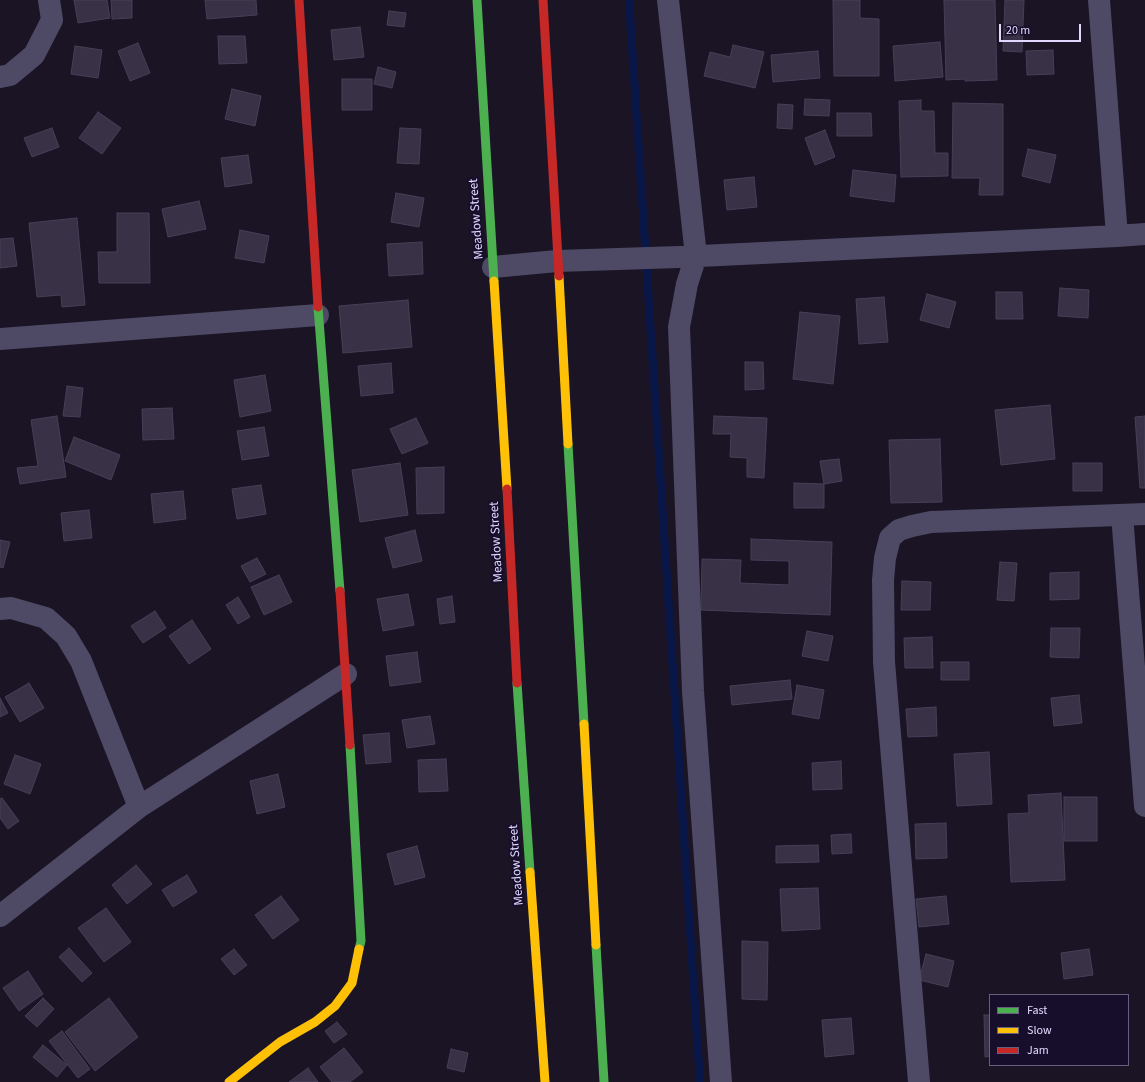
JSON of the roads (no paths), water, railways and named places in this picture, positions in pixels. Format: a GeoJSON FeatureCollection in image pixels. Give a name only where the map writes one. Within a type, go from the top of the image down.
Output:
{"type":"FeatureCollection","features":[{"type":"Feature","properties":{"kind":"street"},"geometry":{"type":"LineString","coordinates":[[0,77],[10,75],[34,55],[52,20],[49,0]]}},
{"type":"Feature","properties":{"kind":"street"},"geometry":{"type":"LineString","coordinates":[[229,1082],[280,1042],[315,1022],[335,1006],[352,983],[361,941],[346,674],[318,315],[298,0]]}},
{"type":"Feature","properties":{"kind":"street","name":"Meadow Street"},"geometry":{"type":"LineString","coordinates":[[477,0],[505,452],[519,710],[545,1082]]}},
{"type":"Feature","properties":{"kind":"street"},"geometry":{"type":"LineString","coordinates":[[543,0],[604,1082]]}},
{"type":"Feature","properties":{"kind":"street"},"geometry":{"type":"LineString","coordinates":[[668,0],[688,256],[687,284],[679,327],[693,691],[721,1082]]}},
{"type":"Feature","properties":{"kind":"street"},"geometry":{"type":"LineString","coordinates":[[1100,0],[1116,236]]}},
{"type":"Feature","properties":{"kind":"street"},"geometry":{"type":"LineString","coordinates":[[493,267],[558,261],[1145,234]]}},
{"type":"Feature","properties":{"kind":"street"},"geometry":{"type":"LineString","coordinates":[[0,339],[318,315]]}},
{"type":"Feature","properties":{"kind":"street"},"geometry":{"type":"LineString","coordinates":[[919,1082],[884,662],[883,580],[885,558],[890,538],[899,530],[931,522],[1145,514]]}},
{"type":"Feature","properties":{"kind":"street"},"geometry":{"type":"LineString","coordinates":[[1122,515],[1145,806]]}},
{"type":"Feature","properties":{"kind":"street"},"geometry":{"type":"LineString","coordinates":[[0,608],[11,608],[46,618],[66,636],[82,661],[139,807]]}},
{"type":"Feature","properties":{"kind":"street"},"geometry":{"type":"LineString","coordinates":[[0,916],[139,807],[346,674]]}},
{"type":"Feature","properties":{"kind":"waterway"},"geometry":{"type":"LineString","coordinates":[[629,0],[700,1082]]}}]}
